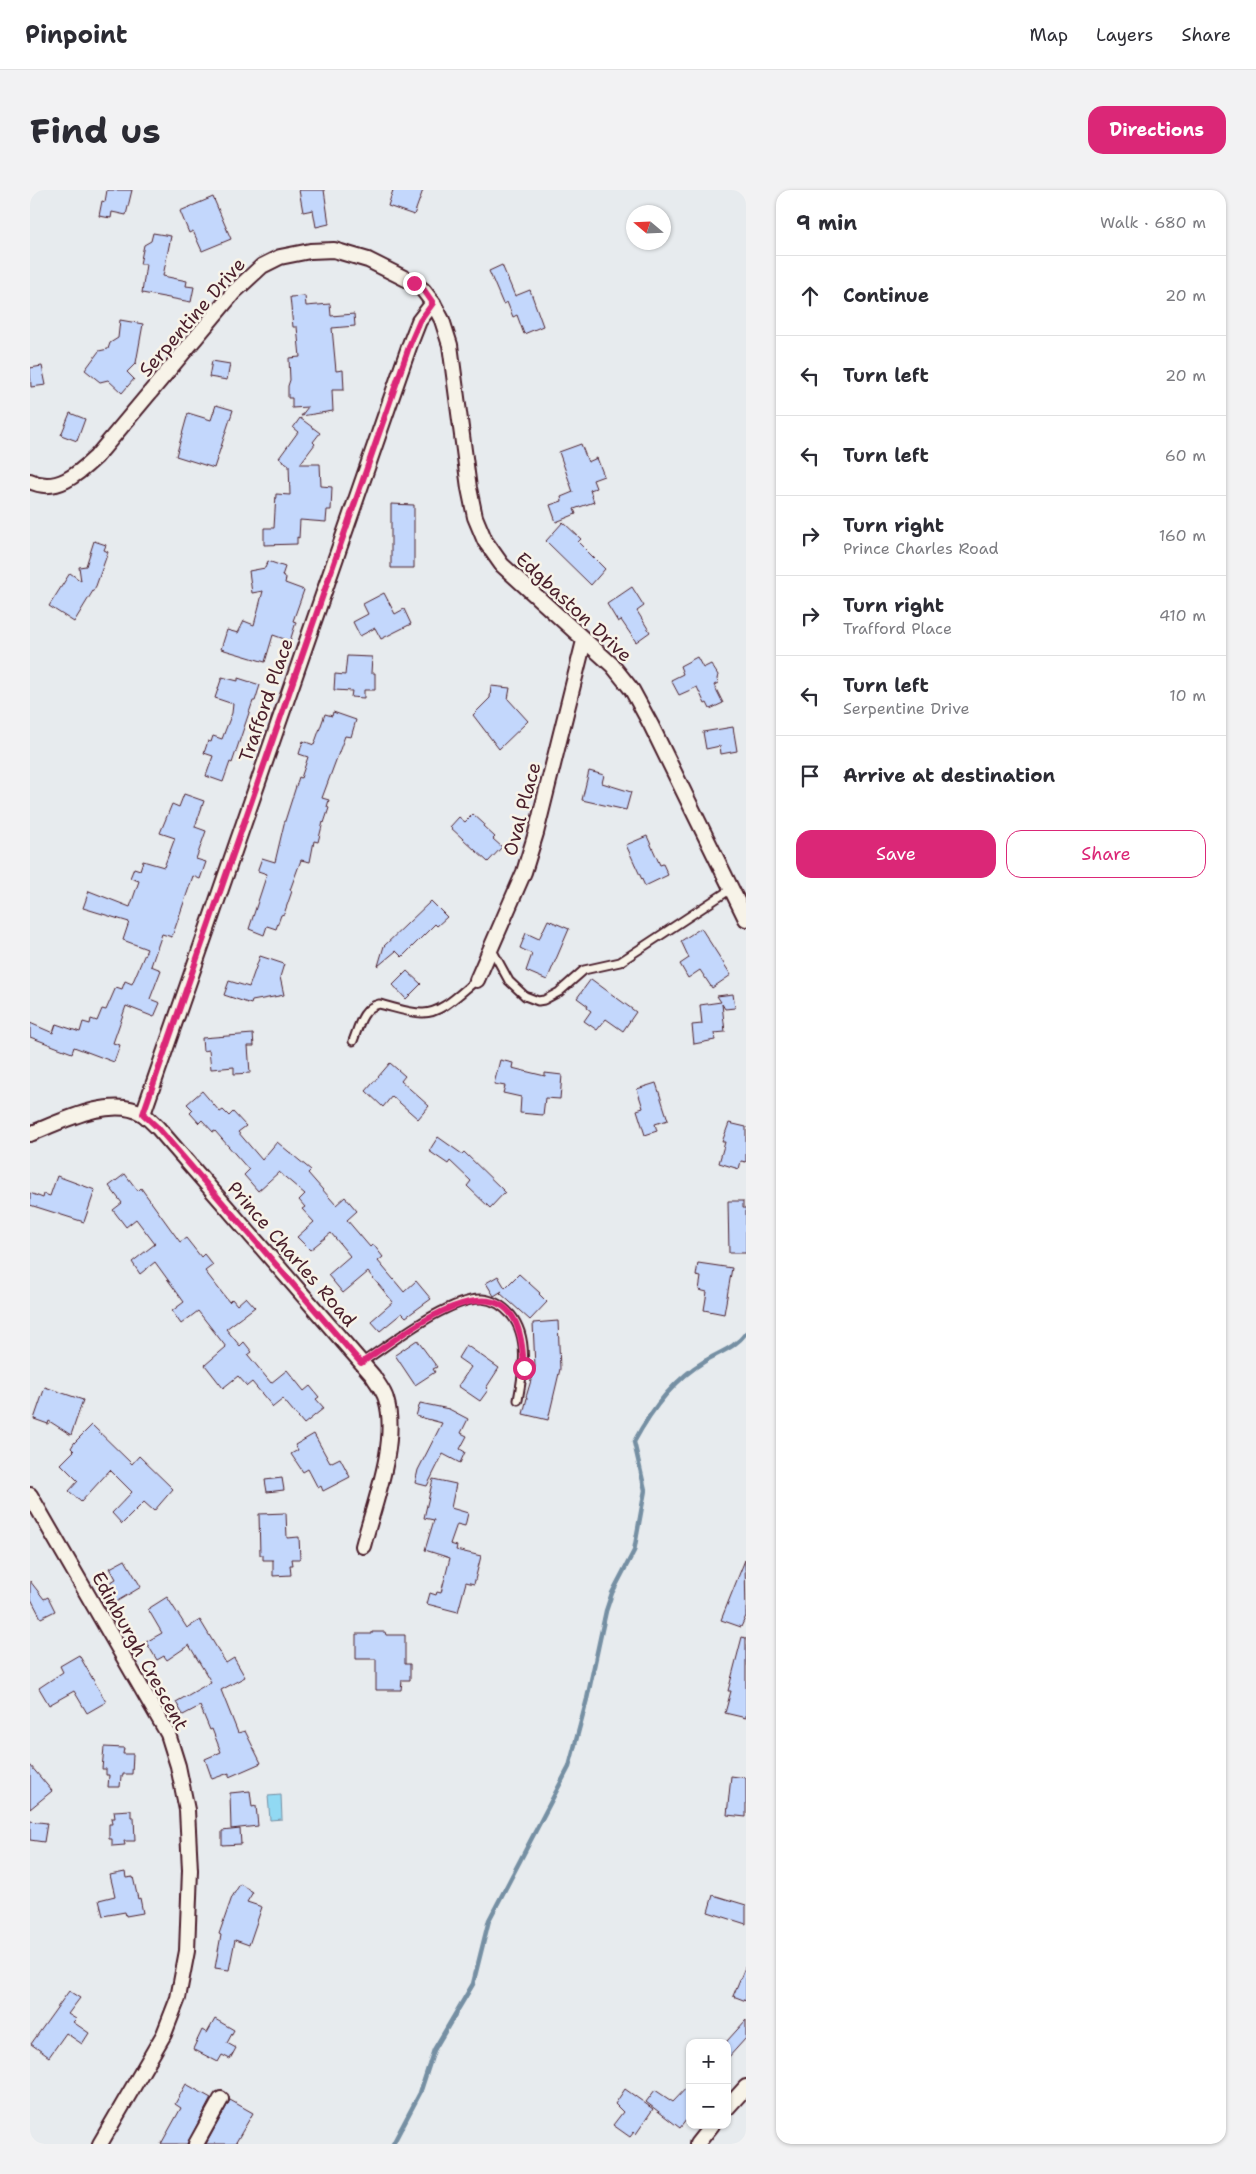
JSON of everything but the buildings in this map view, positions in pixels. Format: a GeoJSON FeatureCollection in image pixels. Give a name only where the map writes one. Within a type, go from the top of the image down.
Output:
{"type":"FeatureCollection","features":[{"type":"Feature","properties":{"kind":"street","name":"Serpentine Drive"},"geometry":{"type":"LineString","coordinates":[[30,481],[40,486],[58,484],[76,476],[96,457],[234,292],[262,266],[280,257],[310,251],[334,250],[359,257],[393,271],[414,283],[424,290],[433,303]]}},
{"type":"Feature","properties":{"kind":"street","name":"Edgbaston Drive"},"geometry":{"type":"LineString","coordinates":[[433,303],[442,320],[450,345],[469,488],[475,517],[485,541],[502,565],[612,665],[632,690],[746,919]]}},
{"type":"Feature","properties":{"kind":"street","name":"Trafford Place"},"geometry":{"type":"LineString","coordinates":[[143,1114],[410,344],[420,321],[433,303]]}},
{"type":"Feature","properties":{"kind":"street","name":"Oval Place"},"geometry":{"type":"LineString","coordinates":[[476,980],[524,872],[532,848],[584,641]]}},
{"type":"Feature","properties":{"kind":"street","name":"Prince Charles Road"},"geometry":{"type":"LineString","coordinates":[[30,1134],[86,1112],[114,1107],[130,1109],[143,1114],[158,1128],[361,1363],[386,1397],[391,1420],[390,1441],[364,1546]]}},
{"type":"Feature","properties":{"kind":"street","name":"Edinburgh Crescent"},"geometry":{"type":"LineString","coordinates":[[30,1495],[168,1734],[178,1766],[187,1810],[190,1870],[187,1951],[178,1998],[164,2034],[100,2144]]}},
{"type":"Feature","properties":{"kind":"street"},"geometry":{"type":"LineString","coordinates":[[731,2104],[746,2087]]}},
{"type":"Feature","properties":{"kind":"street"},"geometry":{"type":"LineString","coordinates":[[196,2144],[221,2099]]}},
{"type":"Feature","properties":{"kind":"street"},"geometry":{"type":"LineString","coordinates":[[697,2144],[709,2129]]}},
{"type":"Feature","properties":{"kind":"lane"},"geometry":{"type":"LineString","coordinates":[[490,947],[509,981],[525,996],[538,1001],[544,1000],[559,992],[584,970],[620,962],[731,889]]}},
{"type":"Feature","properties":{"kind":"lane"},"geometry":{"type":"LineString","coordinates":[[353,1041],[362,1018],[367,1010],[374,1006],[379,1004],[429,1013],[441,1007],[476,980]]}},
{"type":"Feature","properties":{"kind":"lane"},"geometry":{"type":"LineString","coordinates":[[361,1363],[428,1319],[453,1306],[482,1299],[506,1309],[515,1321],[519,1333],[524,1368],[518,1400]]}},
{"type":"Feature","properties":{"kind":"water"},"geometry":{"type":"Polygon","coordinates":[[[281,1795],[282,1819],[270,1820],[268,1796],[281,1795]]]}},
{"type":"Feature","properties":{"kind":"waterway"},"geometry":{"type":"LineString","coordinates":[[393,2144],[420,2093],[434,2050],[473,1984],[489,1920],[569,1767],[587,1699],[606,1611],[612,1593],[634,1551],[645,1490],[634,1442],[655,1407],[683,1377],[705,1361],[732,1346],[746,1333]]}},
{"type":"Feature","properties":{"kind":"route"},"geometry":{"type":"LineString","coordinates":[[414,283],[424,290],[433,303],[420,321],[410,344],[143,1114],[158,1128],[361,1363],[428,1319],[453,1306],[470,1300],[482,1299],[506,1309],[515,1321],[523,1348],[524,1368]]}}]}
